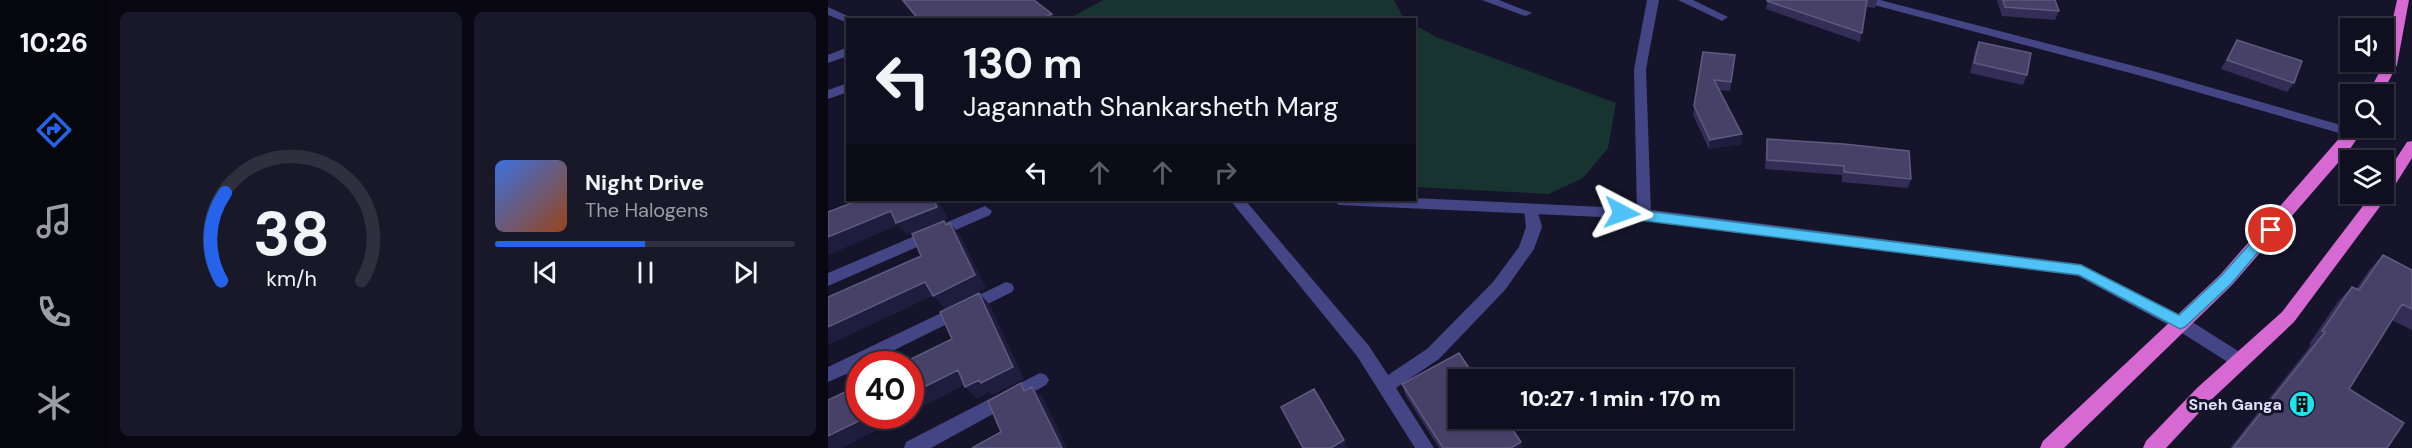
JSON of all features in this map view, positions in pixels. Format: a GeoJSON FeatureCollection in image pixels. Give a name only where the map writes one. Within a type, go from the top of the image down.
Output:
{"type":"FeatureCollection","features":[{"type":"Feature","properties":{"kind":"highway"},"geometry":{"type":"LineString","coordinates":[[2380,84],[2390,65],[2403,0]]}},
{"type":"Feature","properties":{"kind":"highway"},"geometry":{"type":"LineString","coordinates":[[2050,448],[2226,280],[2348,138]]}},
{"type":"Feature","properties":{"kind":"highway"},"geometry":{"type":"LineString","coordinates":[[2394,174],[2412,146]]}},
{"type":"Feature","properties":{"kind":"highway"},"geometry":{"type":"LineString","coordinates":[[2153,448],[2204,394],[2288,317],[2373,204]]}},
{"type":"Feature","properties":{"kind":"street"},"geometry":{"type":"LineString","coordinates":[[1488,0],[1526,13]]}},
{"type":"Feature","properties":{"kind":"street"},"geometry":{"type":"LineString","coordinates":[[1644,214],[1640,69],[1653,0]]}},
{"type":"Feature","properties":{"kind":"street"},"geometry":{"type":"LineString","coordinates":[[1684,0],[1722,17]]}},
{"type":"Feature","properties":{"kind":"street"},"geometry":{"type":"LineString","coordinates":[[1867,0],[2340,126]]}},
{"type":"Feature","properties":{"kind":"street"},"geometry":{"type":"LineString","coordinates":[[828,10],[846,19]]}},
{"type":"Feature","properties":{"kind":"street"},"geometry":{"type":"LineString","coordinates":[[828,58],[846,52]]}},
{"type":"Feature","properties":{"kind":"street"},"geometry":{"type":"LineString","coordinates":[[828,95],[846,88]]}},
{"type":"Feature","properties":{"kind":"street"},"geometry":{"type":"LineString","coordinates":[[1238,201],[1363,351],[1425,448]]}},
{"type":"Feature","properties":{"kind":"street"},"geometry":{"type":"LineString","coordinates":[[1360,201],[1644,214],[2081,270],[2180,323],[2240,361]]}},
{"type":"Feature","properties":{"kind":"street"},"geometry":{"type":"LineString","coordinates":[[1385,386],[1433,354],[1499,286],[1526,249],[1534,227],[1531,209]]}},
{"type":"Feature","properties":{"kind":"street"},"geometry":{"type":"LineString","coordinates":[[828,280],[985,211]]}},
{"type":"Feature","properties":{"kind":"street"},"geometry":{"type":"LineString","coordinates":[[828,375],[1006,288]]}},
{"type":"Feature","properties":{"kind":"street"},"geometry":{"type":"LineString","coordinates":[[913,448],[1040,380]]}},
{"type":"Feature","properties":{"kind":"green space"},"geometry":{"type":"Polygon","coordinates":[[[1103,0],[1394,0],[1403,18],[1070,18],[1103,0]]]}},
{"type":"Feature","properties":{"kind":"green space"},"geometry":{"type":"Polygon","coordinates":[[[1416,26],[1436,37],[1616,103],[1608,148],[1583,178],[1549,194],[1416,187],[1416,26]]]}},
{"type":"Feature","properties":{"kind":"building"},"geometry":{"type":"Polygon","coordinates":[[[903,0],[1034,0],[1052,14],[1043,18],[917,18],[903,0]]]}},
{"type":"Feature","properties":{"kind":"building"},"geometry":{"type":"Polygon","coordinates":[[[1867,0],[1862,33],[1767,1],[1867,0]]]}},
{"type":"Feature","properties":{"kind":"building"},"geometry":{"type":"Polygon","coordinates":[[[2003,0],[2055,0],[2059,11],[2005,7],[2003,0]]]}},
{"type":"Feature","properties":{"kind":"building"},"geometry":{"type":"Polygon","coordinates":[[[2237,40],[2302,61],[2294,83],[2227,60],[2237,40]]]}},
{"type":"Feature","properties":{"kind":"building"},"geometry":{"type":"Polygon","coordinates":[[[1979,42],[2031,53],[2027,75],[1974,63],[1979,42]]]}},
{"type":"Feature","properties":{"kind":"building"},"geometry":{"type":"Polygon","coordinates":[[[1703,52],[1735,55],[1731,82],[1714,80],[1742,134],[1710,140],[1694,106],[1703,52]]]}},
{"type":"Feature","properties":{"kind":"building"},"geometry":{"type":"Polygon","coordinates":[[[1767,139],[1909,151],[1911,179],[1844,172],[1844,166],[1767,160],[1767,139]]]}},
{"type":"Feature","properties":{"kind":"building"},"geometry":{"type":"Polygon","coordinates":[[[856,201],[934,201],[937,207],[896,223],[891,211],[828,237],[828,212],[856,201]]]}},
{"type":"Feature","properties":{"kind":"building"},"geometry":{"type":"Polygon","coordinates":[[[944,221],[946,225],[950,223],[975,275],[933,296],[925,282],[828,327],[828,297],[921,256],[912,234],[944,221]]]}},
{"type":"Feature","properties":{"kind":"building"},"geometry":{"type":"Polygon","coordinates":[[[2383,255],[2412,270],[2412,309],[2402,304],[2349,389],[2404,423],[2387,448],[2233,448],[2325,332],[2322,331],[2352,287],[2359,290],[2383,255]]]}},
{"type":"Feature","properties":{"kind":"building"},"geometry":{"type":"Polygon","coordinates":[[[979,293],[1013,367],[981,383],[979,380],[965,387],[958,370],[924,387],[924,353],[952,339],[940,312],[979,293]]]}},
{"type":"Feature","properties":{"kind":"building"},"geometry":{"type":"Polygon","coordinates":[[[1459,353],[1470,369],[1448,369],[1448,429],[1512,429],[1521,442],[1511,448],[1443,448],[1402,384],[1459,353]]]}},
{"type":"Feature","properties":{"kind":"building"},"geometry":{"type":"Polygon","coordinates":[[[1021,383],[1024,391],[1032,387],[1062,448],[972,448],[1001,432],[988,401],[1021,383]]]}},
{"type":"Feature","properties":{"kind":"building"},"geometry":{"type":"Polygon","coordinates":[[[1314,389],[1344,440],[1331,448],[1303,448],[1281,407],[1314,389]]]}},
{"type":"Feature","properties":{"kind":"building"},"geometry":{"type":"Polygon","coordinates":[[[846,392],[846,427],[828,436],[828,400],[846,392]]]}},
{"type":"Feature","properties":{"kind":"place","name":"Sneh Ganga"},"geometry":{"type":"Point","coordinates":[2302,404]}},
{"type":"Feature","properties":{"kind":"route"},"geometry":{"type":"LineString","coordinates":[[1622,213],[2081,270],[2180,323],[2226,280],[2271,230]]}}]}
